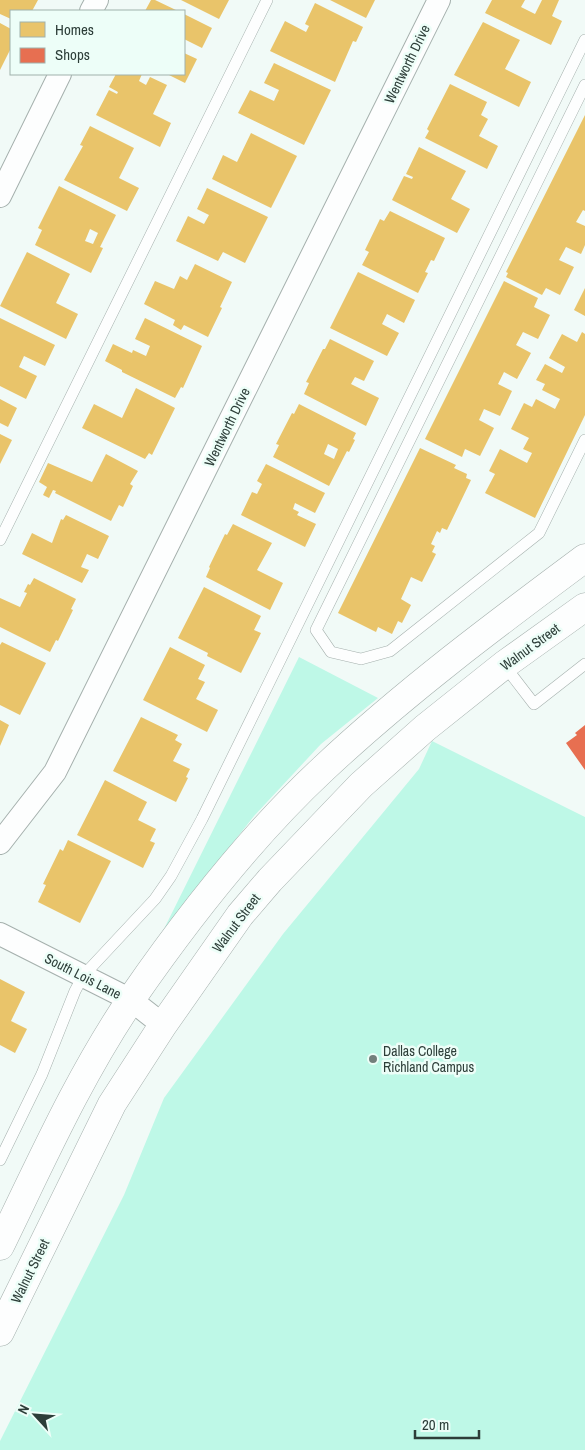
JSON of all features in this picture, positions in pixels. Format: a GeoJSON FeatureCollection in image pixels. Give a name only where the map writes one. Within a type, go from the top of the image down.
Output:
{"type":"FeatureCollection","features":[{"type":"Feature","properties":{"kind":"main road"},"geometry":{"type":"LineString","coordinates":[[504,665],[500,650],[508,640],[557,602],[584,559]]}},
{"type":"Feature","properties":{"kind":"main road"},"geometry":{"type":"LineString","coordinates":[[0,1246],[78,1088],[131,1000],[210,892],[271,822],[322,769],[437,670],[584,559]]}},
{"type":"Feature","properties":{"kind":"main road","name":"Walnut Street"},"geometry":{"type":"LineString","coordinates":[[0,1332],[112,1104],[162,1025],[240,915],[306,841],[361,784],[425,728],[504,665],[585,607]]}},
{"type":"Feature","properties":{"kind":"street","name":"Wentworth Drive"},"geometry":{"type":"LineString","coordinates":[[0,844],[55,772],[438,0]]}},
{"type":"Feature","properties":{"kind":"street"},"geometry":{"type":"LineString","coordinates":[[0,196],[60,75]]}},
{"type":"Feature","properties":{"kind":"street","name":"South Lois Lane"},"geometry":{"type":"LineString","coordinates":[[0,934],[131,1000],[162,1025]]}},
{"type":"Feature","properties":{"kind":"lane"},"geometry":{"type":"LineString","coordinates":[[0,540],[267,0]]}},
{"type":"Feature","properties":{"kind":"lane"},"geometry":{"type":"LineString","coordinates":[[0,1160],[42,1074],[75,991],[83,976],[156,899],[187,847],[585,40]]}},
{"type":"Feature","properties":{"kind":"lane"},"geometry":{"type":"LineString","coordinates":[[585,86],[316,630],[331,652],[361,659],[390,651],[539,533],[585,440]]}},
{"type":"Feature","properties":{"kind":"lane"},"geometry":{"type":"LineString","coordinates":[[504,665],[534,704],[585,664]]}},
{"type":"Feature","properties":{"kind":"green space"},"geometry":{"type":"Polygon","coordinates":[[[299,657],[378,698],[321,744],[254,816],[162,933],[299,657]]]}},
{"type":"Feature","properties":{"kind":"green space","name":"Dallas College Richland Campus"},"geometry":{"type":"Polygon","coordinates":[[[432,741],[585,817],[585,1450],[0,1450],[0,1441],[124,1195],[164,1098],[283,934],[419,769],[432,741]]]}},
{"type":"Feature","properties":{"kind":"building: Homes"},"geometry":{"type":"Polygon","coordinates":[[[0,0],[38,0],[33,10],[10,10],[10,19],[0,14],[0,0]]]}},
{"type":"Feature","properties":{"kind":"building: Homes"},"geometry":{"type":"Polygon","coordinates":[[[151,0],[155,0],[176,10],[146,10],[151,0]]]}},
{"type":"Feature","properties":{"kind":"building: Homes"},"geometry":{"type":"Polygon","coordinates":[[[181,0],[229,0],[219,19],[181,0]]]}},
{"type":"Feature","properties":{"kind":"building: Homes"},"geometry":{"type":"Polygon","coordinates":[[[330,0],[375,0],[366,18],[330,0]]]}},
{"type":"Feature","properties":{"kind":"building: Homes"},"geometry":{"type":"Polygon","coordinates":[[[492,0],[525,0],[521,7],[535,14],[542,0],[559,0],[552,16],[562,21],[551,45],[485,13],[492,0]]]}},
{"type":"Feature","properties":{"kind":"building: Homes"},"geometry":{"type":"Polygon","coordinates":[[[315,3],[363,27],[356,42],[353,41],[335,82],[270,51],[285,21],[306,32],[309,26],[305,24],[315,3]]]}},
{"type":"Feature","properties":{"kind":"building: Homes"},"geometry":{"type":"Polygon","coordinates":[[[185,14],[212,28],[202,48],[185,40],[185,14]]]}},
{"type":"Feature","properties":{"kind":"building: Homes"},"geometry":{"type":"Polygon","coordinates":[[[483,22],[520,40],[505,69],[531,82],[519,107],[454,75],[483,22]]]}},
{"type":"Feature","properties":{"kind":"building: Homes"},"geometry":{"type":"Polygon","coordinates":[[[0,23],[10,28],[10,50],[0,70],[0,23]]]}},
{"type":"Feature","properties":{"kind":"building: Homes"},"geometry":{"type":"Polygon","coordinates":[[[185,53],[197,59],[185,83],[169,75],[185,75],[185,53]]]}},
{"type":"Feature","properties":{"kind":"building: Homes"},"geometry":{"type":"Polygon","coordinates":[[[274,63],[331,90],[304,145],[238,113],[250,90],[274,101],[279,90],[264,83],[274,63]]]}},
{"type":"Feature","properties":{"kind":"building: Homes"},"geometry":{"type":"Polygon","coordinates":[[[115,75],[142,75],[139,81],[146,85],[150,77],[167,85],[153,114],[171,123],[160,147],[96,115],[109,90],[117,94],[118,92],[109,87],[115,75]]]}},
{"type":"Feature","properties":{"kind":"building: Homes"},"geometry":{"type":"Polygon","coordinates":[[[450,84],[487,102],[481,115],[488,119],[479,136],[498,146],[487,169],[425,138],[429,131],[427,129],[450,84]]]}},
{"type":"Feature","properties":{"kind":"building: Homes"},"geometry":{"type":"Polygon","coordinates":[[[585,115],[585,211],[583,210],[576,222],[585,226],[585,245],[581,254],[566,247],[559,260],[574,267],[560,295],[546,288],[542,295],[506,277],[508,273],[506,272],[585,115]]]}},
{"type":"Feature","properties":{"kind":"building: Homes"},"geometry":{"type":"Polygon","coordinates":[[[90,126],[134,148],[119,178],[139,188],[127,211],[64,180],[83,146],[80,145],[90,126]]]}},
{"type":"Feature","properties":{"kind":"building: Homes"},"geometry":{"type":"Polygon","coordinates":[[[251,133],[297,156],[271,208],[212,179],[223,155],[237,162],[251,133]]]}},
{"type":"Feature","properties":{"kind":"building: Homes"},"geometry":{"type":"Polygon","coordinates":[[[419,147],[466,171],[451,199],[470,209],[457,233],[392,200],[404,176],[412,179],[413,177],[406,174],[419,147]]]}},
{"type":"Feature","properties":{"kind":"building: Homes"},"geometry":{"type":"Polygon","coordinates":[[[59,186],[116,215],[100,247],[103,248],[91,273],[35,245],[42,230],[38,228],[59,186]],[[90,229],[85,241],[93,244],[98,233],[90,229]]]}},
{"type":"Feature","properties":{"kind":"building: Homes"},"geometry":{"type":"Polygon","coordinates":[[[207,188],[268,217],[245,263],[223,252],[218,261],[176,241],[188,216],[204,224],[209,215],[197,209],[207,188]]]}},
{"type":"Feature","properties":{"kind":"building: Homes"},"geometry":{"type":"Polygon","coordinates":[[[390,211],[445,238],[434,261],[431,260],[425,272],[428,273],[418,293],[362,265],[369,252],[365,250],[380,219],[384,221],[390,211]]]}},
{"type":"Feature","properties":{"kind":"building: Homes"},"geometry":{"type":"Polygon","coordinates":[[[27,252],[70,274],[56,303],[78,314],[66,339],[0,306],[27,252]]]}},
{"type":"Feature","properties":{"kind":"building: Homes"},"geometry":{"type":"Polygon","coordinates":[[[195,264],[232,282],[208,337],[184,325],[181,330],[173,325],[175,320],[144,304],[155,281],[174,289],[180,276],[187,280],[195,264]]]}},
{"type":"Feature","properties":{"kind":"building: Homes"},"geometry":{"type":"Polygon","coordinates":[[[358,272],[415,300],[404,323],[387,314],[382,324],[399,333],[387,356],[330,328],[358,272]]]}},
{"type":"Feature","properties":{"kind":"building: Homes"},"geometry":{"type":"Polygon","coordinates":[[[504,281],[538,298],[534,307],[550,315],[538,339],[523,332],[516,345],[531,353],[517,379],[504,372],[498,384],[512,391],[500,416],[484,409],[479,420],[494,428],[480,456],[465,449],[462,457],[425,439],[504,281]]]}},
{"type":"Feature","properties":{"kind":"building: Homes"},"geometry":{"type":"Polygon","coordinates":[[[585,288],[585,316],[574,310],[585,288]]]}},
{"type":"Feature","properties":{"kind":"building: Homes"},"geometry":{"type":"Polygon","coordinates":[[[0,318],[55,345],[45,366],[24,356],[19,367],[37,376],[26,399],[0,386],[0,318]]]}},
{"type":"Feature","properties":{"kind":"building: Homes"},"geometry":{"type":"Polygon","coordinates":[[[145,318],[202,346],[183,388],[181,387],[175,398],[122,372],[122,370],[105,361],[113,344],[132,353],[133,350],[146,356],[150,346],[135,339],[145,318]]]}},
{"type":"Feature","properties":{"kind":"building: Homes"},"geometry":{"type":"Polygon","coordinates":[[[582,332],[585,334],[585,415],[535,518],[485,493],[495,474],[489,471],[500,449],[527,463],[532,453],[523,449],[529,438],[511,429],[524,403],[532,407],[536,399],[555,409],[560,399],[542,390],[545,384],[536,380],[545,364],[562,373],[565,367],[549,358],[562,334],[577,342],[582,332]]]}},
{"type":"Feature","properties":{"kind":"building: Homes"},"geometry":{"type":"Polygon","coordinates":[[[330,339],[374,361],[364,381],[355,377],[351,384],[379,398],[366,426],[304,394],[309,383],[306,382],[330,339]]]}},
{"type":"Feature","properties":{"kind":"building: Homes"},"geometry":{"type":"Polygon","coordinates":[[[136,388],[175,408],[152,455],[149,453],[145,459],[82,428],[94,404],[122,418],[136,388]]]}},
{"type":"Feature","properties":{"kind":"building: Homes"},"geometry":{"type":"Polygon","coordinates":[[[0,399],[17,408],[8,427],[0,423],[0,399]]]}},
{"type":"Feature","properties":{"kind":"building: Homes"},"geometry":{"type":"Polygon","coordinates":[[[299,404],[356,433],[349,452],[347,451],[329,486],[273,457],[279,445],[276,444],[292,413],[294,414],[299,404]],[[328,444],[324,454],[334,459],[338,449],[328,444]]]}},
{"type":"Feature","properties":{"kind":"building: Homes"},"geometry":{"type":"Polygon","coordinates":[[[0,434],[12,440],[0,464],[0,434]]]}},
{"type":"Feature","properties":{"kind":"building: Homes"},"geometry":{"type":"Polygon","coordinates":[[[420,448],[456,465],[454,468],[467,474],[466,478],[471,480],[447,530],[442,528],[440,533],[437,531],[431,544],[435,546],[432,552],[436,554],[422,582],[411,577],[401,599],[411,605],[402,623],[398,621],[392,634],[378,627],[376,632],[338,613],[420,448]]]}},
{"type":"Feature","properties":{"kind":"building: Homes"},"geometry":{"type":"Polygon","coordinates":[[[106,454],[138,471],[130,484],[133,486],[123,507],[119,505],[111,521],[55,493],[56,491],[53,490],[49,498],[43,495],[47,487],[39,482],[48,463],[92,482],[106,454]]]}},
{"type":"Feature","properties":{"kind":"building: Homes"},"geometry":{"type":"Polygon","coordinates":[[[266,464],[325,493],[315,513],[295,503],[293,509],[299,512],[297,515],[316,524],[305,547],[241,515],[252,492],[257,494],[262,484],[257,481],[266,464]]]}},
{"type":"Feature","properties":{"kind":"building: Homes"},"geometry":{"type":"Polygon","coordinates":[[[66,515],[109,536],[98,559],[87,554],[81,567],[89,570],[82,583],[22,554],[32,533],[52,543],[61,519],[63,520],[66,515]]]}},
{"type":"Feature","properties":{"kind":"building: Homes"},"geometry":{"type":"Polygon","coordinates":[[[233,524],[272,543],[257,570],[283,583],[270,610],[206,577],[225,534],[227,535],[233,524]]]}},
{"type":"Feature","properties":{"kind":"building: Homes"},"geometry":{"type":"Polygon","coordinates":[[[34,578],[76,599],[71,609],[73,610],[58,641],[56,640],[50,652],[0,627],[0,598],[20,607],[27,593],[24,592],[34,578]]]}},
{"type":"Feature","properties":{"kind":"building: Homes"},"geometry":{"type":"Polygon","coordinates":[[[204,587],[261,616],[254,630],[261,633],[241,673],[207,656],[208,653],[178,638],[204,587]]]}},
{"type":"Feature","properties":{"kind":"building: Homes"},"geometry":{"type":"Polygon","coordinates":[[[2,642],[46,663],[20,715],[0,705],[0,645],[2,642]]]}},
{"type":"Feature","properties":{"kind":"building: Homes"},"geometry":{"type":"Polygon","coordinates":[[[170,647],[205,665],[198,679],[205,682],[196,699],[218,710],[207,732],[143,700],[170,647]]]}},
{"type":"Feature","properties":{"kind":"building: Homes"},"geometry":{"type":"Polygon","coordinates":[[[141,717],[178,735],[175,740],[182,744],[173,761],[190,769],[186,777],[188,778],[176,802],[113,771],[141,717]]]}},
{"type":"Feature","properties":{"kind":"building: Homes"},"geometry":{"type":"Polygon","coordinates":[[[0,720],[9,725],[0,746],[0,720]]]}},
{"type":"Feature","properties":{"kind":"building: Homes"},"geometry":{"type":"Polygon","coordinates":[[[105,780],[147,802],[138,820],[156,829],[150,841],[155,843],[143,868],[77,835],[105,780]]]}},
{"type":"Feature","properties":{"kind":"building: Homes"},"geometry":{"type":"Polygon","coordinates":[[[68,840],[111,861],[80,923],[38,902],[46,885],[43,884],[60,849],[63,851],[68,840]]]}},
{"type":"Feature","properties":{"kind":"building: Homes"},"geometry":{"type":"Polygon","coordinates":[[[0,979],[25,992],[11,1021],[27,1029],[15,1053],[0,1045],[0,979]]]}},
{"type":"Feature","properties":{"kind":"building: Shops"},"geometry":{"type":"Polygon","coordinates":[[[585,725],[585,770],[566,743],[577,735],[575,733],[585,725]]]}},
{"type":"Feature","properties":{"kind":"place","name":"Dallas College Richland Campus"},"geometry":{"type":"Point","coordinates":[373,1059]}}]}
